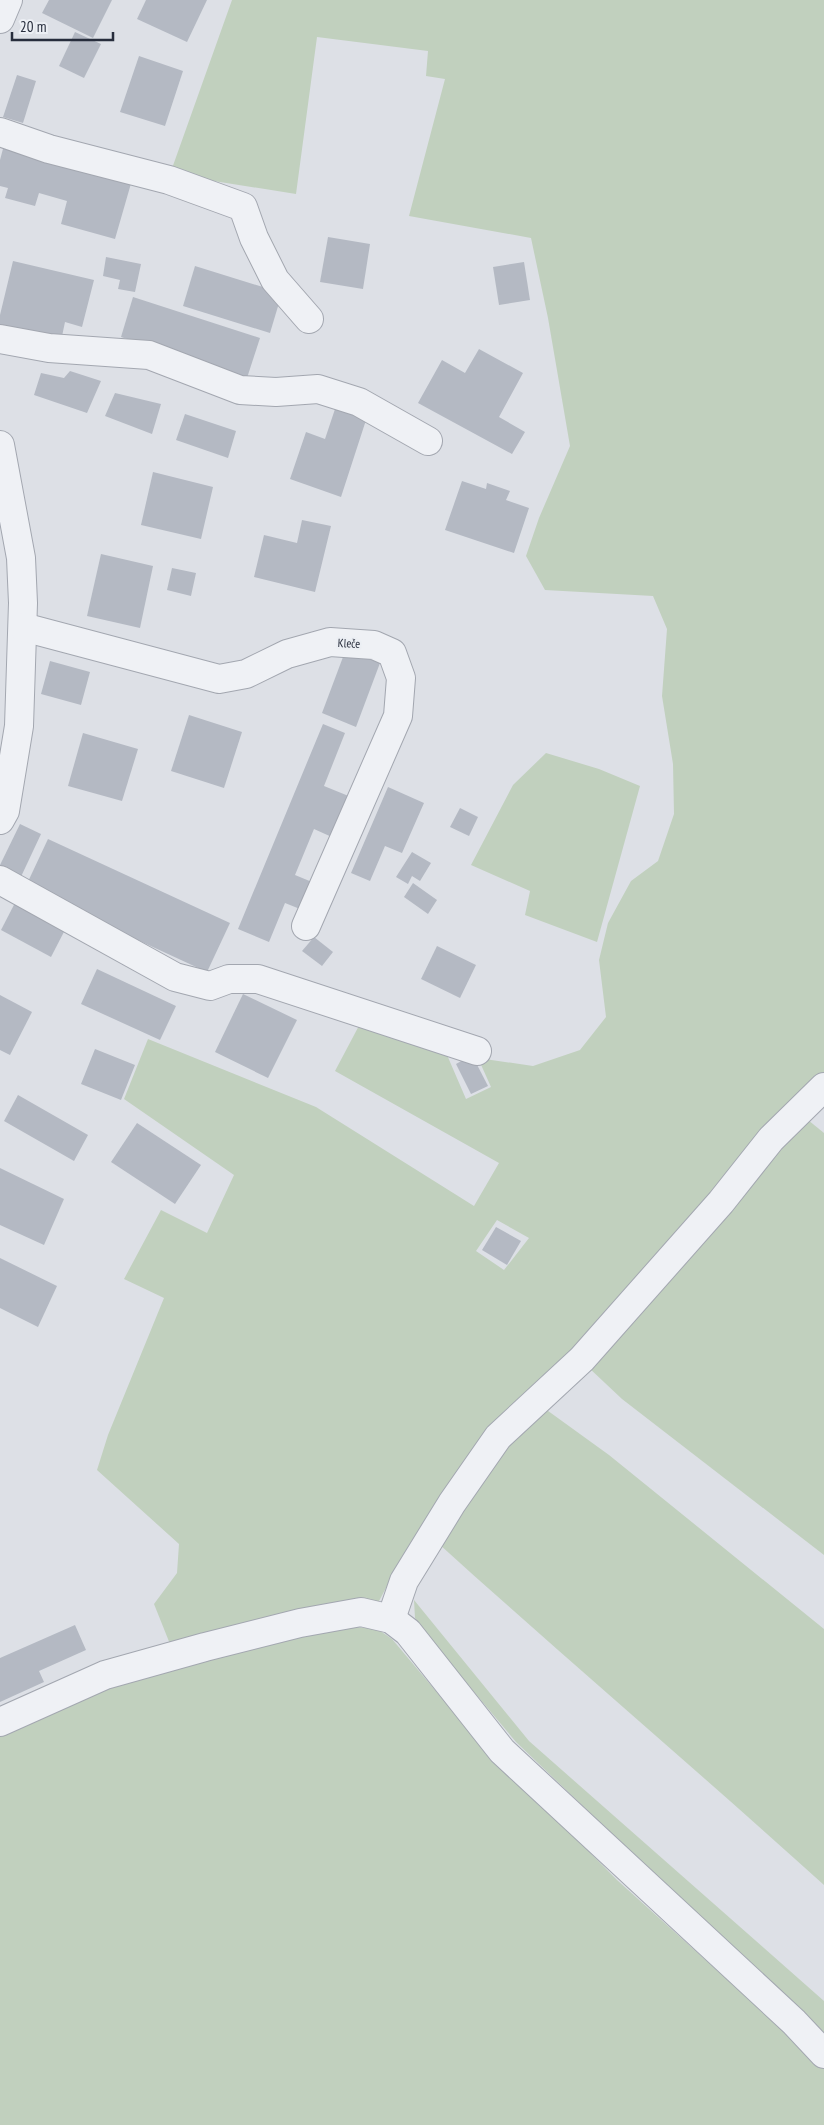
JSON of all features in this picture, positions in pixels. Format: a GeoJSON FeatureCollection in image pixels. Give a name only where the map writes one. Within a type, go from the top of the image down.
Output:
{"type":"FeatureCollection","features":[{"type":"Feature","properties":{"kind":"street"},"geometry":{"type":"LineString","coordinates":[[0,19],[8,0]]}},
{"type":"Feature","properties":{"kind":"street"},"geometry":{"type":"LineString","coordinates":[[0,132],[49,149],[169,180],[243,207],[254,238],[275,280],[309,319]]}},
{"type":"Feature","properties":{"kind":"street"},"geometry":{"type":"LineString","coordinates":[[0,339],[49,348],[149,355],[240,390],[276,392],[318,389],[359,402],[428,441]]}},
{"type":"Feature","properties":{"kind":"street"},"geometry":{"type":"LineString","coordinates":[[0,445],[21,558],[23,615],[19,726],[5,811],[0,820]]}},
{"type":"Feature","properties":{"kind":"street","name":"Kleče"},"geometry":{"type":"LineString","coordinates":[[0,587],[23,615],[219,679],[246,674],[287,654],[330,642],[374,645],[392,653],[401,678],[398,716],[306,926]]}},
{"type":"Feature","properties":{"kind":"street"},"geometry":{"type":"LineString","coordinates":[[0,880],[175,977],[210,986],[229,979],[258,979],[477,1051]]}},
{"type":"Feature","properties":{"kind":"street"},"geometry":{"type":"LineString","coordinates":[[391,1619],[404,1581],[452,1503],[498,1436],[582,1359],[721,1202],[771,1139],[824,1087]]}},
{"type":"Feature","properties":{"kind":"street"},"geometry":{"type":"LineString","coordinates":[[0,1722],[105,1675],[205,1647],[300,1624],[361,1612],[391,1619],[408,1632],[502,1751],[794,2022],[824,2054]]}},
{"type":"Feature","properties":{"kind":"green space"},"geometry":{"type":"Polygon","coordinates":[[[232,0],[824,0],[824,1073],[786,1109],[622,1301],[446,1490],[409,1545],[379,1601],[341,1602],[170,1644],[154,1604],[177,1573],[179,1544],[97,1470],[108,1435],[164,1298],[124,1279],[161,1210],[207,1233],[234,1175],[124,1099],[148,1039],[316,1107],[474,1206],[499,1163],[335,1071],[362,1020],[444,1048],[466,1099],[491,1087],[478,1058],[533,1066],[580,1050],[606,1017],[599,960],[608,923],[631,881],[658,861],[674,814],[673,764],[662,696],[667,629],[653,596],[545,590],[526,556],[539,518],[570,446],[548,318],[531,238],[409,216],[445,79],[426,76],[428,51],[317,37],[296,194],[170,174],[232,0]],[[497,1220],[476,1251],[504,1270],[529,1238],[497,1220]]]}},
{"type":"Feature","properties":{"kind":"green space"},"geometry":{"type":"Polygon","coordinates":[[[546,753],[599,769],[640,786],[597,942],[525,915],[530,891],[471,865],[513,785],[546,753]]]}},
{"type":"Feature","properties":{"kind":"green space"},"geometry":{"type":"Polygon","coordinates":[[[808,1120],[824,1133],[824,1555],[622,1399],[588,1367],[776,1150],[808,1120]]]}},
{"type":"Feature","properties":{"kind":"green space"},"geometry":{"type":"Polygon","coordinates":[[[544,1408],[609,1455],[824,1629],[824,1885],[439,1544],[511,1440],[544,1408]]]}},
{"type":"Feature","properties":{"kind":"green space"},"geometry":{"type":"Polygon","coordinates":[[[414,1600],[529,1741],[824,2001],[824,2037],[516,1742],[426,1635],[415,1618],[414,1600]]]}},
{"type":"Feature","properties":{"kind":"green space"},"geometry":{"type":"Polygon","coordinates":[[[346,1627],[376,1628],[392,1639],[467,1728],[617,1880],[824,2067],[824,2125],[0,2125],[0,1733],[109,1684],[206,1658],[346,1627]]]}},
{"type":"Feature","properties":{"kind":"building"},"geometry":{"type":"Polygon","coordinates":[[[49,0],[112,0],[93,38],[42,13],[49,0]]]}},
{"type":"Feature","properties":{"kind":"building"},"geometry":{"type":"Polygon","coordinates":[[[146,0],[207,0],[187,42],[137,19],[146,0]]]}},
{"type":"Feature","properties":{"kind":"building"},"geometry":{"type":"Polygon","coordinates":[[[75,32],[101,44],[84,78],[59,66],[75,32]]]}},
{"type":"Feature","properties":{"kind":"building"},"geometry":{"type":"Polygon","coordinates":[[[139,56],[183,71],[165,126],[120,112],[139,56]]]}},
{"type":"Feature","properties":{"kind":"building"},"geometry":{"type":"Polygon","coordinates":[[[17,75],[36,81],[23,123],[3,117],[17,75]]]}},
{"type":"Feature","properties":{"kind":"building"},"geometry":{"type":"Polygon","coordinates":[[[4,145],[132,180],[115,239],[61,224],[67,201],[39,193],[35,206],[5,198],[8,188],[0,186],[0,160],[4,145]]]}},
{"type":"Feature","properties":{"kind":"building"},"geometry":{"type":"Polygon","coordinates":[[[328,237],[370,244],[363,289],[320,282],[328,237]]]}},
{"type":"Feature","properties":{"kind":"building"},"geometry":{"type":"Polygon","coordinates":[[[106,257],[141,264],[135,292],[118,289],[120,280],[103,276],[106,257]]]}},
{"type":"Feature","properties":{"kind":"building"},"geometry":{"type":"Polygon","coordinates":[[[13,261],[94,280],[82,327],[65,322],[61,341],[0,326],[0,315],[13,261]]]}},
{"type":"Feature","properties":{"kind":"building"},"geometry":{"type":"Polygon","coordinates":[[[524,262],[530,300],[499,305],[493,267],[524,262]]]}},
{"type":"Feature","properties":{"kind":"building"},"geometry":{"type":"Polygon","coordinates":[[[195,266],[282,293],[270,333],[183,306],[195,266]]]}},
{"type":"Feature","properties":{"kind":"building"},"geometry":{"type":"Polygon","coordinates":[[[133,297],[260,338],[247,378],[121,337],[133,297]]]}},
{"type":"Feature","properties":{"kind":"building"},"geometry":{"type":"Polygon","coordinates":[[[479,349],[523,373],[499,417],[525,432],[512,454],[418,403],[442,360],[465,373],[479,349]]]}},
{"type":"Feature","properties":{"kind":"building"},"geometry":{"type":"Polygon","coordinates":[[[70,371],[101,381],[87,413],[34,395],[41,373],[64,378],[70,371]]]}},
{"type":"Feature","properties":{"kind":"building"},"geometry":{"type":"Polygon","coordinates":[[[115,393],[161,404],[152,434],[105,416],[115,393]]]}},
{"type":"Feature","properties":{"kind":"building"},"geometry":{"type":"Polygon","coordinates":[[[336,406],[367,417],[341,497],[290,479],[306,432],[325,439],[336,406]]]}},
{"type":"Feature","properties":{"kind":"building"},"geometry":{"type":"Polygon","coordinates":[[[185,414],[236,431],[228,458],[176,440],[185,414]]]}},
{"type":"Feature","properties":{"kind":"building"},"geometry":{"type":"Polygon","coordinates":[[[153,472],[213,487],[201,539],[141,525],[153,472]]]}},
{"type":"Feature","properties":{"kind":"building"},"geometry":{"type":"Polygon","coordinates":[[[462,481],[486,489],[487,483],[510,491],[506,500],[529,508],[514,553],[445,530],[462,481]]]}},
{"type":"Feature","properties":{"kind":"building"},"geometry":{"type":"Polygon","coordinates":[[[302,520],[331,526],[315,592],[254,577],[264,535],[297,543],[302,520]]]}},
{"type":"Feature","properties":{"kind":"building"},"geometry":{"type":"Polygon","coordinates":[[[101,554],[153,566],[140,628],[87,616],[101,554]]]}},
{"type":"Feature","properties":{"kind":"building"},"geometry":{"type":"Polygon","coordinates":[[[172,568],[196,573],[191,596],[167,590],[172,568]]]}},
{"type":"Feature","properties":{"kind":"building"},"geometry":{"type":"Polygon","coordinates":[[[346,649],[380,663],[356,727],[322,713],[346,649]]]}},
{"type":"Feature","properties":{"kind":"building"},"geometry":{"type":"Polygon","coordinates":[[[50,661],[90,672],[81,705],[41,694],[50,661]]]}},
{"type":"Feature","properties":{"kind":"building"},"geometry":{"type":"Polygon","coordinates":[[[189,715],[242,732],[224,788],[171,771],[189,715]]]}},
{"type":"Feature","properties":{"kind":"building"},"geometry":{"type":"Polygon","coordinates":[[[323,724],[345,733],[324,786],[351,797],[334,838],[314,829],[295,875],[312,882],[300,909],[285,903],[269,942],[238,929],[323,724]]]}},
{"type":"Feature","properties":{"kind":"building"},"geometry":{"type":"Polygon","coordinates":[[[83,733],[138,749],[122,801],[68,786],[83,733]]]}},
{"type":"Feature","properties":{"kind":"building"},"geometry":{"type":"Polygon","coordinates":[[[388,787],[424,803],[402,853],[385,846],[370,881],[351,873],[388,787]]]}},
{"type":"Feature","properties":{"kind":"building"},"geometry":{"type":"Polygon","coordinates":[[[460,808],[478,817],[469,836],[450,827],[460,808]]]}},
{"type":"Feature","properties":{"kind":"building"},"geometry":{"type":"Polygon","coordinates":[[[20,824],[41,834],[19,881],[0,872],[0,865],[20,824]]]}},
{"type":"Feature","properties":{"kind":"building"},"geometry":{"type":"Polygon","coordinates":[[[48,839],[230,923],[207,972],[25,888],[48,839]]]}},
{"type":"Feature","properties":{"kind":"building"},"geometry":{"type":"Polygon","coordinates":[[[412,852],[431,863],[420,881],[412,876],[408,884],[396,877],[412,852]]]}},
{"type":"Feature","properties":{"kind":"building"},"geometry":{"type":"Polygon","coordinates":[[[413,883],[437,900],[428,914],[404,897],[413,883]]]}},
{"type":"Feature","properties":{"kind":"building"},"geometry":{"type":"Polygon","coordinates":[[[17,899],[67,926],[51,957],[1,930],[17,899]]]}},
{"type":"Feature","properties":{"kind":"building"},"geometry":{"type":"Polygon","coordinates":[[[314,937],[333,952],[322,966],[302,951],[314,937]]]}},
{"type":"Feature","properties":{"kind":"building"},"geometry":{"type":"Polygon","coordinates":[[[437,946],[476,965],[460,998],[421,979],[437,946]]]}},
{"type":"Feature","properties":{"kind":"building"},"geometry":{"type":"Polygon","coordinates":[[[97,969],[176,1006],[160,1040],[81,1004],[97,969]]]}},
{"type":"Feature","properties":{"kind":"building"},"geometry":{"type":"Polygon","coordinates":[[[243,994],[297,1020],[268,1078],[215,1052],[243,994]]]}},
{"type":"Feature","properties":{"kind":"building"},"geometry":{"type":"Polygon","coordinates":[[[0,995],[32,1012],[10,1055],[0,1050],[0,995]]]}},
{"type":"Feature","properties":{"kind":"building"},"geometry":{"type":"Polygon","coordinates":[[[95,1049],[135,1065],[121,1100],[81,1084],[95,1049]]]}},
{"type":"Feature","properties":{"kind":"building"},"geometry":{"type":"Polygon","coordinates":[[[472,1055],[488,1086],[471,1094],[456,1064],[472,1055]]]}},
{"type":"Feature","properties":{"kind":"building"},"geometry":{"type":"Polygon","coordinates":[[[18,1095],[88,1135],[74,1161],[4,1121],[18,1095]]]}},
{"type":"Feature","properties":{"kind":"building"},"geometry":{"type":"Polygon","coordinates":[[[137,1123],[201,1165],[175,1204],[111,1162],[137,1123]]]}},
{"type":"Feature","properties":{"kind":"building"},"geometry":{"type":"Polygon","coordinates":[[[0,1168],[64,1199],[44,1245],[0,1225],[0,1168]]]}},
{"type":"Feature","properties":{"kind":"building"},"geometry":{"type":"Polygon","coordinates":[[[496,1227],[521,1241],[507,1265],[482,1250],[496,1227]]]}},
{"type":"Feature","properties":{"kind":"building"},"geometry":{"type":"Polygon","coordinates":[[[0,1258],[57,1286],[38,1327],[0,1308],[0,1258]]]}},
{"type":"Feature","properties":{"kind":"building"},"geometry":{"type":"Polygon","coordinates":[[[75,1625],[86,1650],[39,1671],[44,1682],[0,1702],[0,1658],[75,1625]]]}}]}
